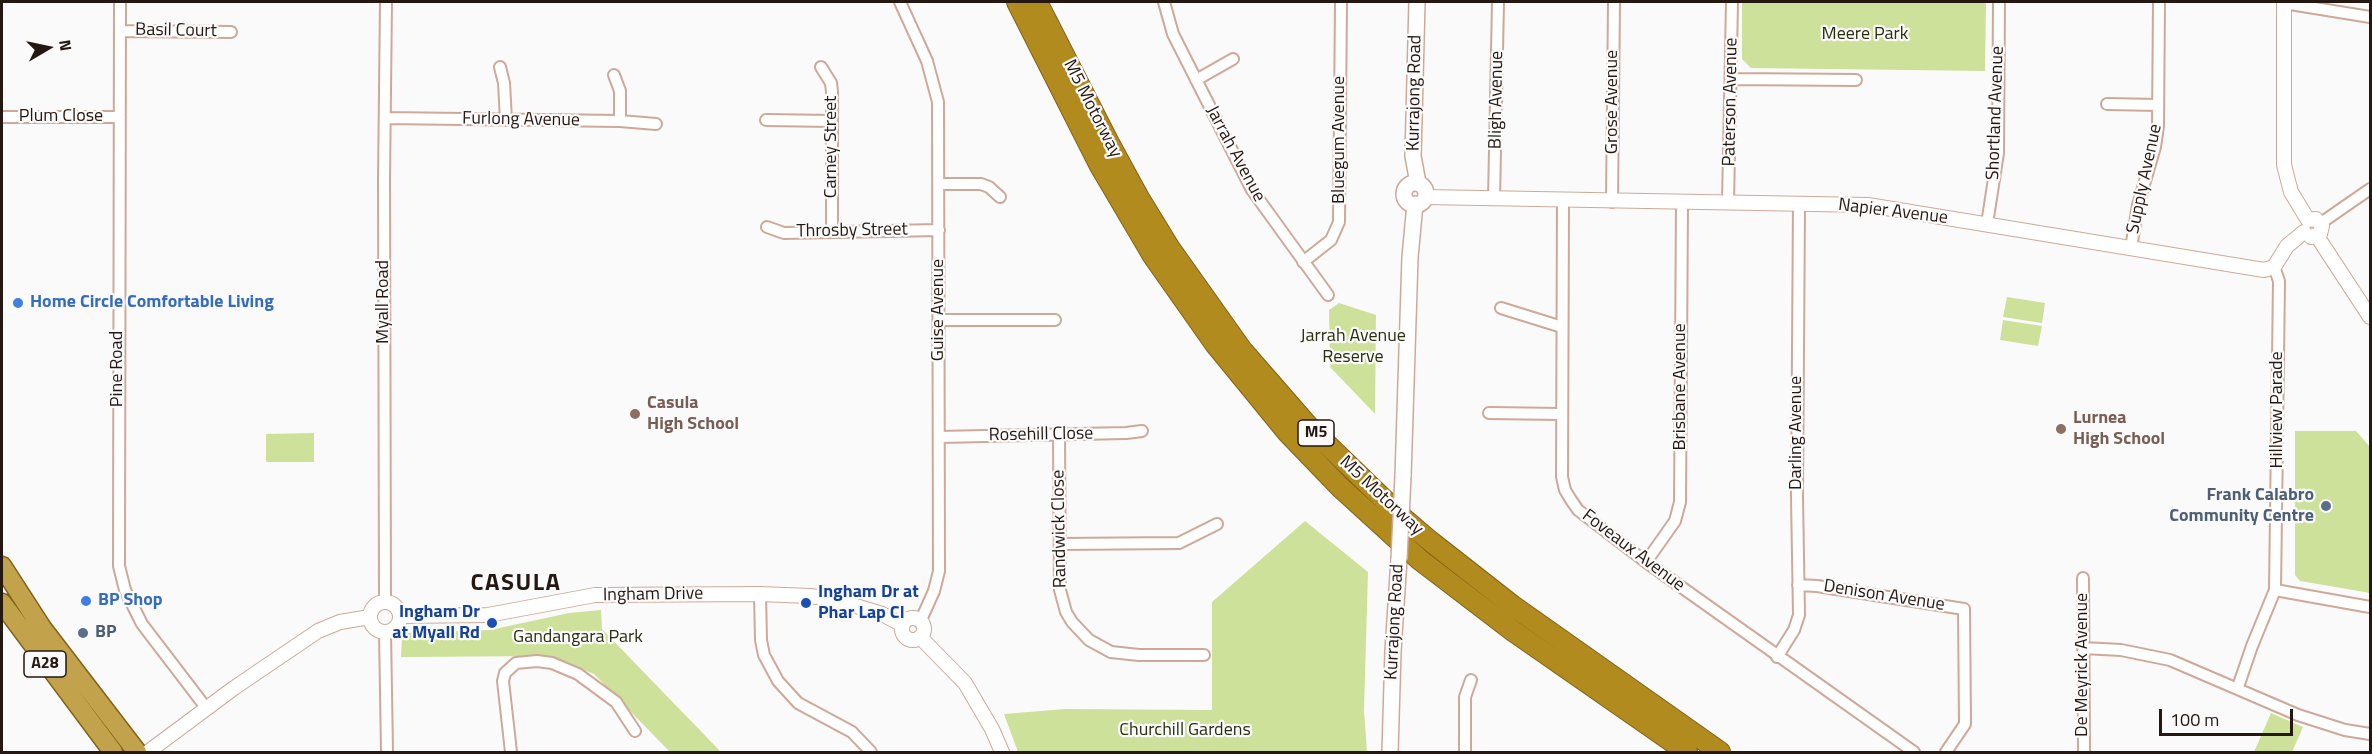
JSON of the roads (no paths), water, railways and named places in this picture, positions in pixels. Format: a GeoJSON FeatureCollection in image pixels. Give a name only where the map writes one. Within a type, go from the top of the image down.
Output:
{"type":"FeatureCollection","features":[{"type":"Feature","properties":{"kind":"highway","name":"M5 Motorway"},"geometry":{"type":"LineString","coordinates":[[1017,2],[1100,166],[1147,246],[1215,344],[1287,432],[1340,487],[1420,560],[1513,631],[1687,753]]}},
{"type":"Feature","properties":{"kind":"highway","name":"M5 Motorway"},"geometry":{"type":"LineString","coordinates":[[1037,2],[1109,143],[1169,247],[1242,350],[1310,428],[1394,510],[1430,541],[1513,606],[1720,753]]}},
{"type":"Feature","properties":{"kind":"highway","name":"A28"},"geometry":{"type":"LineString","coordinates":[[2,566],[42,628],[137,753]]}},
{"type":"Feature","properties":{"kind":"highway","name":"A28"},"geometry":{"type":"LineString","coordinates":[[2,603],[113,753]]}},
{"type":"Feature","properties":{"kind":"main road","name":"Kurrajong Road"},"geometry":{"type":"LineString","coordinates":[[1390,753],[1393,651],[1404,476],[1410,257],[1420,201],[1408,202],[1405,194],[1409,185],[1418,183],[1413,156],[1417,2]]}},
{"type":"Feature","properties":{"kind":"street","name":"Pine Road"},"geometry":{"type":"LineString","coordinates":[[120,2],[119,566],[131,606],[142,624],[207,709]]}},
{"type":"Feature","properties":{"kind":"street","name":"Myall Road"},"geometry":{"type":"LineString","coordinates":[[385,602],[386,2]]}},
{"type":"Feature","properties":{"kind":"street","name":"Guise Avenue"},"geometry":{"type":"LineString","coordinates":[[900,2],[927,61],[938,102],[939,571],[934,591],[920,622]]}},
{"type":"Feature","properties":{"kind":"street","name":"Jarrah Avenue"},"geometry":{"type":"LineString","coordinates":[[1164,2],[1170,27],[1254,195],[1328,295]]}},
{"type":"Feature","properties":{"kind":"street","name":"Bluegum Avenue"},"geometry":{"type":"LineString","coordinates":[[1303,262],[1329,243],[1339,222],[1341,2]]}},
{"type":"Feature","properties":{"kind":"street","name":"Bligh Avenue"},"geometry":{"type":"LineString","coordinates":[[1494,199],[1498,2]]}},
{"type":"Feature","properties":{"kind":"street","name":"Grose Avenue"},"geometry":{"type":"LineString","coordinates":[[1612,202],[1614,2]]}},
{"type":"Feature","properties":{"kind":"street","name":"Paterson Avenue"},"geometry":{"type":"LineString","coordinates":[[1728,202],[1732,2]]}},
{"type":"Feature","properties":{"kind":"street","name":"Shortland Avenue"},"geometry":{"type":"LineString","coordinates":[[1987,224],[1998,153],[1999,2]]}},
{"type":"Feature","properties":{"kind":"street","name":"Supply Avenue"},"geometry":{"type":"LineString","coordinates":[[2131,248],[2139,205],[2155,147],[2158,105],[2159,2]]}},
{"type":"Feature","properties":{"kind":"street"},"geometry":{"type":"LineString","coordinates":[[2370,17],[2284,2],[2284,165],[2291,192],[2370,317]]}},
{"type":"Feature","properties":{"kind":"street","name":"Basil Court"},"geometry":{"type":"LineString","coordinates":[[120,31],[231,32]]}},
{"type":"Feature","properties":{"kind":"street"},"geometry":{"type":"LineString","coordinates":[[1196,80],[1233,59]]}},
{"type":"Feature","properties":{"kind":"street"},"geometry":{"type":"LineString","coordinates":[[500,67],[504,82],[506,120]]}},
{"type":"Feature","properties":{"kind":"street","name":"Carney Street"},"geometry":{"type":"LineString","coordinates":[[821,67],[831,83],[832,231]]}},
{"type":"Feature","properties":{"kind":"street"},"geometry":{"type":"LineString","coordinates":[[614,75],[620,91],[620,121]]}},
{"type":"Feature","properties":{"kind":"street"},"geometry":{"type":"LineString","coordinates":[[1732,79],[1856,80]]}},
{"type":"Feature","properties":{"kind":"street"},"geometry":{"type":"LineString","coordinates":[[2107,104],[2158,105]]}},
{"type":"Feature","properties":{"kind":"street","name":"Plum Close"},"geometry":{"type":"LineString","coordinates":[[2,117],[120,117]]}},
{"type":"Feature","properties":{"kind":"street","name":"Furlong Avenue"},"geometry":{"type":"LineString","coordinates":[[385,118],[620,121],[656,124]]}},
{"type":"Feature","properties":{"kind":"street"},"geometry":{"type":"LineString","coordinates":[[766,120],[832,121]]}},
{"type":"Feature","properties":{"kind":"street"},"geometry":{"type":"LineString","coordinates":[[939,184],[981,184],[989,187],[1000,197]]}},
{"type":"Feature","properties":{"kind":"street"},"geometry":{"type":"LineString","coordinates":[[2274,267],[2287,246],[2370,189]]}},
{"type":"Feature","properties":{"kind":"street","name":"Napier Avenue"},"geometry":{"type":"LineString","coordinates":[[1420,201],[1494,199],[1875,206],[2264,270],[2274,267]]}},
{"type":"Feature","properties":{"kind":"street","name":"Foveaux Avenue"},"geometry":{"type":"LineString","coordinates":[[1563,201],[1562,477],[1565,490],[1578,510],[1646,562],[1914,753]]}},
{"type":"Feature","properties":{"kind":"street","name":"Brisbane Avenue"},"geometry":{"type":"LineString","coordinates":[[1646,562],[1675,521],[1680,502],[1682,204]]}},
{"type":"Feature","properties":{"kind":"street","name":"Darling Avenue"},"geometry":{"type":"LineString","coordinates":[[1777,657],[1798,623],[1799,204]]}},
{"type":"Feature","properties":{"kind":"street","name":"Throsby Street"},"geometry":{"type":"LineString","coordinates":[[767,227],[784,233],[939,230]]}},
{"type":"Feature","properties":{"kind":"street","name":"Hillview Parade"},"geometry":{"type":"LineString","coordinates":[[2274,267],[2278,281],[2275,590]]}},
{"type":"Feature","properties":{"kind":"street"},"geometry":{"type":"LineString","coordinates":[[1501,308],[1562,327]]}},
{"type":"Feature","properties":{"kind":"street"},"geometry":{"type":"LineString","coordinates":[[939,320],[1055,320]]}},
{"type":"Feature","properties":{"kind":"street"},"geometry":{"type":"LineString","coordinates":[[1489,413],[1562,414]]}},
{"type":"Feature","properties":{"kind":"street","name":"Rosehill Close"},"geometry":{"type":"LineString","coordinates":[[939,437],[1142,431]]}},
{"type":"Feature","properties":{"kind":"street","name":"Randwick Close"},"geometry":{"type":"LineString","coordinates":[[1059,435],[1060,590],[1062,601],[1072,622],[1089,640],[1111,652],[1125,655],[1204,655]]}},
{"type":"Feature","properties":{"kind":"street"},"geometry":{"type":"LineString","coordinates":[[1060,544],[1179,543],[1216,524]]}},
{"type":"Feature","properties":{"kind":"street","name":"De Meyrick Avenue"},"geometry":{"type":"LineString","coordinates":[[2083,578],[2084,753]]}},
{"type":"Feature","properties":{"kind":"street","name":"Denison Avenue"},"geometry":{"type":"LineString","coordinates":[[1798,585],[1964,609],[1965,724],[1946,753]]}},
{"type":"Feature","properties":{"kind":"street"},"geometry":{"type":"LineString","coordinates":[[2238,687],[2275,590],[2370,607]]}},
{"type":"Feature","properties":{"kind":"street"},"geometry":{"type":"LineString","coordinates":[[760,594],[761,640],[764,655],[778,681],[798,703],[852,732],[871,753]]}},
{"type":"Feature","properties":{"kind":"street","name":"Ingham Drive"},"geometry":{"type":"LineString","coordinates":[[400,616],[488,615],[595,595],[760,594],[833,599],[882,614],[903,626]]}},
{"type":"Feature","properties":{"kind":"street"},"geometry":{"type":"LineString","coordinates":[[385,602],[396,606],[400,616],[395,629],[385,632],[375,627],[370,617],[373,608],[385,602]]}},
{"type":"Feature","properties":{"kind":"street"},"geometry":{"type":"LineString","coordinates":[[148,753],[234,688],[318,631],[340,622],[370,617]]}},
{"type":"Feature","properties":{"kind":"street"},"geometry":{"type":"LineString","coordinates":[[912,619],[920,622],[923,631],[920,637],[912,640],[906,638],[903,626],[906,621],[912,619]]}},
{"type":"Feature","properties":{"kind":"street"},"geometry":{"type":"LineString","coordinates":[[385,632],[387,753]]}},
{"type":"Feature","properties":{"kind":"street"},"geometry":{"type":"LineString","coordinates":[[920,637],[965,683],[981,707],[1002,753]]}},
{"type":"Feature","properties":{"kind":"street"},"geometry":{"type":"LineString","coordinates":[[2083,648],[2121,650],[2170,660],[2298,714],[2345,730],[2370,734]]}},
{"type":"Feature","properties":{"kind":"street"},"geometry":{"type":"LineString","coordinates":[[511,753],[503,681],[505,673],[516,663],[537,661],[552,663],[578,674],[615,702],[635,731]]}},
{"type":"Feature","properties":{"kind":"street"},"geometry":{"type":"LineString","coordinates":[[1465,753],[1465,697],[1470,680]]}},
{"type":"Feature","properties":{"kind":"place","name":"Home Circle Comfortable Living"},"geometry":{"type":"Point","coordinates":[18,303]}},
{"type":"Feature","properties":{"kind":"place","name":"Casula High School"},"geometry":{"type":"Point","coordinates":[635,414]}},
{"type":"Feature","properties":{"kind":"place","name":"Lurnea High School"},"geometry":{"type":"Point","coordinates":[2061,429]}},
{"type":"Feature","properties":{"kind":"place","name":"Frank Calabro Community Centre"},"geometry":{"type":"Point","coordinates":[2326,506]}},
{"type":"Feature","properties":{"kind":"place","name":"BP Shop"},"geometry":{"type":"Point","coordinates":[86,601]}},
{"type":"Feature","properties":{"kind":"place","name":"Ingham Dr at Phar Lap Cl"},"geometry":{"type":"Point","coordinates":[806,603]}},
{"type":"Feature","properties":{"kind":"place","name":"Ingham Dr at Myall Rd"},"geometry":{"type":"Point","coordinates":[492,623]}},
{"type":"Feature","properties":{"kind":"place","name":"BP"},"geometry":{"type":"Point","coordinates":[83,633]}},
{"type":"Feature","properties":{"kind":"district","name":"CASULA"},"geometry":{"type":"Point","coordinates":[516,584]}},
{"type":"Feature","properties":{"kind":"park label","name":"Meere Park"},"geometry":{"type":"Point","coordinates":[1865,35]}},
{"type":"Feature","properties":{"kind":"park label","name":"Jarrah Avenue Reserve"},"geometry":{"type":"Point","coordinates":[1353,347]}},
{"type":"Feature","properties":{"kind":"park label","name":"Gandangara Park"},"geometry":{"type":"Point","coordinates":[578,638]}},
{"type":"Feature","properties":{"kind":"park label","name":"Churchill Gardens"},"geometry":{"type":"Point","coordinates":[1185,731]}}]}
